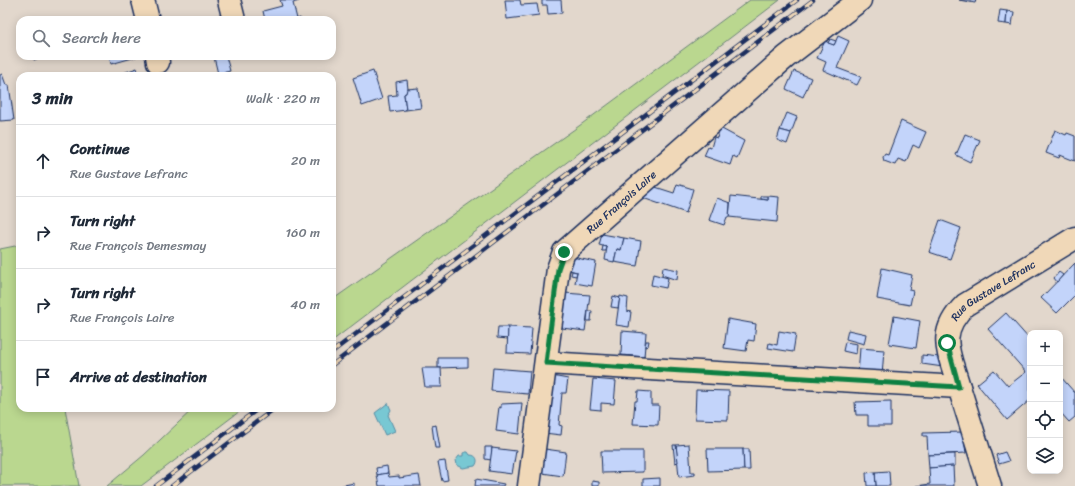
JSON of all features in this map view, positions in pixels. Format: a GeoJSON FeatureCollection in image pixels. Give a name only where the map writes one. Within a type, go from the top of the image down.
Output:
{"type":"FeatureCollection","features":[{"type":"Feature","properties":{"kind":"street"},"geometry":{"type":"LineString","coordinates":[[143,0],[147,16]]}},
{"type":"Feature","properties":{"kind":"street"},"geometry":{"type":"LineString","coordinates":[[229,0],[233,16]]}},
{"type":"Feature","properties":{"kind":"street","name":"Rue François Laire"},"geometry":{"type":"LineString","coordinates":[[529,486],[558,269],[564,252],[786,57],[860,0]]}},
{"type":"Feature","properties":{"kind":"street","name":"Rue Gustave Lefranc"},"geometry":{"type":"LineString","coordinates":[[990,486],[959,387],[947,343],[947,332],[957,313],[965,305],[1075,238]]}},
{"type":"Feature","properties":{"kind":"street"},"geometry":{"type":"LineString","coordinates":[[546,363],[959,387]]}},
{"type":"Feature","properties":{"kind":"green space"},"geometry":{"type":"Polygon","coordinates":[[[750,0],[780,0],[336,338],[336,297],[579,126],[750,0]]]}},
{"type":"Feature","properties":{"kind":"green space"},"geometry":{"type":"Polygon","coordinates":[[[16,246],[16,412],[66,412],[79,486],[0,486],[0,249],[16,246]]]}},
{"type":"Feature","properties":{"kind":"green space"},"geometry":{"type":"Polygon","coordinates":[[[190,412],[239,412],[141,486],[107,486],[144,455],[190,412]]]}},
{"type":"Feature","properties":{"kind":"water"},"geometry":{"type":"Polygon","coordinates":[[[388,403],[391,410],[388,415],[395,431],[385,435],[375,413],[388,403]]]}},
{"type":"Feature","properties":{"kind":"water"},"geometry":{"type":"Polygon","coordinates":[[[466,452],[476,457],[477,462],[475,466],[463,468],[457,465],[456,460],[459,456],[463,456],[463,453],[466,452]]]}},
{"type":"Feature","properties":{"kind":"building"},"geometry":{"type":"Polygon","coordinates":[[[280,0],[299,0],[293,3],[296,16],[264,16],[263,11],[282,6],[280,0]]]}},
{"type":"Feature","properties":{"kind":"building"},"geometry":{"type":"Polygon","coordinates":[[[505,0],[520,0],[521,5],[537,4],[539,15],[507,19],[505,0]]]}},
{"type":"Feature","properties":{"kind":"building"},"geometry":{"type":"Polygon","coordinates":[[[542,0],[561,0],[562,13],[548,14],[547,5],[542,5],[542,0]]]}},
{"type":"Feature","properties":{"kind":"building"},"geometry":{"type":"Polygon","coordinates":[[[959,0],[976,0],[975,3],[959,0]]]}},
{"type":"Feature","properties":{"kind":"building"},"geometry":{"type":"Polygon","coordinates":[[[1000,10],[1007,11],[1006,24],[998,23],[1000,10]]]}},
{"type":"Feature","properties":{"kind":"building"},"geometry":{"type":"Polygon","coordinates":[[[1007,11],[1014,12],[1012,25],[1006,24],[1007,11]]]}},
{"type":"Feature","properties":{"kind":"building"},"geometry":{"type":"Polygon","coordinates":[[[838,36],[849,41],[837,68],[861,77],[857,85],[823,70],[826,62],[817,58],[825,41],[834,45],[838,36]]]}},
{"type":"Feature","properties":{"kind":"building"},"geometry":{"type":"Polygon","coordinates":[[[830,39],[836,41],[834,45],[828,43],[830,39]]]}},
{"type":"Feature","properties":{"kind":"building"},"geometry":{"type":"Polygon","coordinates":[[[110,60],[125,60],[111,64],[110,60]]]}},
{"type":"Feature","properties":{"kind":"building"},"geometry":{"type":"Polygon","coordinates":[[[215,60],[227,60],[230,71],[218,72],[215,60]]]}},
{"type":"Feature","properties":{"kind":"building"},"geometry":{"type":"Polygon","coordinates":[[[137,68],[138,72],[126,72],[137,68]]]}},
{"type":"Feature","properties":{"kind":"building"},"geometry":{"type":"Polygon","coordinates":[[[373,71],[382,99],[362,106],[353,78],[373,71]]]}},
{"type":"Feature","properties":{"kind":"building"},"geometry":{"type":"Polygon","coordinates":[[[794,71],[811,78],[803,97],[786,89],[794,71]]]}},
{"type":"Feature","properties":{"kind":"building"},"geometry":{"type":"Polygon","coordinates":[[[2,74],[6,85],[9,85],[14,120],[0,121],[0,75],[2,74]]]}},
{"type":"Feature","properties":{"kind":"building"},"geometry":{"type":"Polygon","coordinates":[[[407,80],[408,89],[404,94],[406,110],[390,112],[388,96],[397,95],[396,82],[407,80]]]}},
{"type":"Feature","properties":{"kind":"building"},"geometry":{"type":"Polygon","coordinates":[[[418,88],[421,108],[406,110],[404,94],[406,93],[407,89],[418,88]]]}},
{"type":"Feature","properties":{"kind":"building"},"geometry":{"type":"Polygon","coordinates":[[[787,113],[797,117],[791,133],[780,130],[787,113]]]}},
{"type":"Feature","properties":{"kind":"building"},"geometry":{"type":"Polygon","coordinates":[[[901,121],[926,132],[919,148],[913,145],[906,162],[898,159],[895,165],[884,161],[883,157],[885,154],[888,155],[901,121]]]}},
{"type":"Feature","properties":{"kind":"building"},"geometry":{"type":"Polygon","coordinates":[[[720,128],[744,141],[737,158],[733,156],[730,165],[704,156],[708,147],[711,148],[714,137],[717,138],[720,128]]]}},
{"type":"Feature","properties":{"kind":"building"},"geometry":{"type":"Polygon","coordinates":[[[780,130],[791,133],[787,144],[777,140],[780,130]]]}},
{"type":"Feature","properties":{"kind":"building"},"geometry":{"type":"Polygon","coordinates":[[[1055,130],[1066,135],[1067,133],[1075,136],[1075,161],[1060,155],[1059,158],[1046,153],[1055,130]]]}},
{"type":"Feature","properties":{"kind":"building"},"geometry":{"type":"Polygon","coordinates":[[[965,134],[980,140],[970,162],[956,155],[965,134]]]}},
{"type":"Feature","properties":{"kind":"building"},"geometry":{"type":"Polygon","coordinates":[[[677,184],[693,189],[686,213],[637,196],[649,185],[674,193],[677,184]]]}},
{"type":"Feature","properties":{"kind":"building"},"geometry":{"type":"Polygon","coordinates":[[[731,196],[768,200],[768,196],[779,197],[777,222],[729,217],[731,196]]]}},
{"type":"Feature","properties":{"kind":"building"},"geometry":{"type":"Polygon","coordinates":[[[761,196],[768,196],[768,200],[761,199],[761,196]]]}},
{"type":"Feature","properties":{"kind":"building"},"geometry":{"type":"Polygon","coordinates":[[[717,198],[730,203],[729,217],[727,217],[724,225],[709,220],[717,198]]]}},
{"type":"Feature","properties":{"kind":"building"},"geometry":{"type":"Polygon","coordinates":[[[940,220],[961,228],[950,259],[929,252],[940,220]]]}},
{"type":"Feature","properties":{"kind":"building"},"geometry":{"type":"Polygon","coordinates":[[[602,234],[624,238],[621,250],[617,249],[614,262],[605,260],[607,247],[599,245],[602,234]]]}},
{"type":"Feature","properties":{"kind":"building"},"geometry":{"type":"Polygon","coordinates":[[[624,238],[641,241],[637,266],[614,262],[617,249],[621,250],[624,238]]]}},
{"type":"Feature","properties":{"kind":"building"},"geometry":{"type":"Polygon","coordinates":[[[603,246],[607,247],[606,251],[602,251],[603,246]]]}},
{"type":"Feature","properties":{"kind":"building"},"geometry":{"type":"Polygon","coordinates":[[[572,257],[596,262],[592,286],[575,283],[577,272],[569,270],[572,257]]]}},
{"type":"Feature","properties":{"kind":"building"},"geometry":{"type":"Polygon","coordinates":[[[1075,263],[1075,295],[1057,313],[1041,298],[1075,263]]]}},
{"type":"Feature","properties":{"kind":"building"},"geometry":{"type":"Polygon","coordinates":[[[663,267],[678,270],[677,280],[662,275],[663,267]]]}},
{"type":"Feature","properties":{"kind":"building"},"geometry":{"type":"Polygon","coordinates":[[[882,268],[912,275],[909,290],[913,291],[910,305],[877,299],[882,268]]]}},
{"type":"Feature","properties":{"kind":"building"},"geometry":{"type":"Polygon","coordinates":[[[572,271],[577,272],[576,276],[571,275],[572,271]]]}},
{"type":"Feature","properties":{"kind":"building"},"geometry":{"type":"Polygon","coordinates":[[[1059,272],[1063,275],[1057,282],[1054,278],[1059,272]]]}},
{"type":"Feature","properties":{"kind":"building"},"geometry":{"type":"Polygon","coordinates":[[[653,274],[668,278],[666,288],[651,285],[653,274]]]}},
{"type":"Feature","properties":{"kind":"building"},"geometry":{"type":"Polygon","coordinates":[[[565,293],[590,295],[585,331],[562,328],[565,293]]]}},
{"type":"Feature","properties":{"kind":"building"},"geometry":{"type":"Polygon","coordinates":[[[613,296],[620,298],[618,308],[611,307],[613,296]]]}},
{"type":"Feature","properties":{"kind":"building"},"geometry":{"type":"Polygon","coordinates":[[[620,296],[628,298],[627,311],[631,312],[629,327],[616,325],[620,296]]]}},
{"type":"Feature","properties":{"kind":"building"},"geometry":{"type":"Polygon","coordinates":[[[588,311],[592,311],[591,321],[587,321],[588,311]]]}},
{"type":"Feature","properties":{"kind":"building"},"geometry":{"type":"Polygon","coordinates":[[[1006,313],[1027,337],[1027,403],[1007,420],[977,384],[994,370],[1008,386],[1026,372],[988,329],[1006,313]]]}},
{"type":"Feature","properties":{"kind":"building"},"geometry":{"type":"Polygon","coordinates":[[[894,316],[920,321],[916,348],[889,344],[894,316]]]}},
{"type":"Feature","properties":{"kind":"building"},"geometry":{"type":"Polygon","coordinates":[[[728,319],[756,324],[754,341],[748,340],[746,351],[724,348],[728,319]]]}},
{"type":"Feature","properties":{"kind":"building"},"geometry":{"type":"Polygon","coordinates":[[[498,327],[508,327],[508,339],[497,338],[498,327]]]}},
{"type":"Feature","properties":{"kind":"building"},"geometry":{"type":"Polygon","coordinates":[[[508,327],[532,328],[530,354],[507,353],[508,327]]]}},
{"type":"Feature","properties":{"kind":"building"},"geometry":{"type":"Polygon","coordinates":[[[848,330],[866,334],[864,344],[846,339],[848,330]]]}},
{"type":"Feature","properties":{"kind":"building"},"geometry":{"type":"Polygon","coordinates":[[[622,331],[646,333],[644,357],[621,355],[622,331]]]}},
{"type":"Feature","properties":{"kind":"building"},"geometry":{"type":"Polygon","coordinates":[[[779,331],[796,334],[793,352],[768,348],[769,343],[777,345],[779,331]]]}},
{"type":"Feature","properties":{"kind":"building"},"geometry":{"type":"Polygon","coordinates":[[[646,341],[649,341],[648,346],[645,347],[646,341]]]}},
{"type":"Feature","properties":{"kind":"building"},"geometry":{"type":"Polygon","coordinates":[[[845,342],[857,344],[856,354],[843,351],[845,342]]]}},
{"type":"Feature","properties":{"kind":"building"},"geometry":{"type":"Polygon","coordinates":[[[860,348],[884,350],[882,376],[858,375],[860,348]]]}},
{"type":"Feature","properties":{"kind":"building"},"geometry":{"type":"Polygon","coordinates":[[[922,355],[939,357],[943,367],[922,364],[922,355]]]}},
{"type":"Feature","properties":{"kind":"building"},"geometry":{"type":"Polygon","coordinates":[[[438,358],[468,358],[468,367],[438,368],[438,358]]]}},
{"type":"Feature","properties":{"kind":"building"},"geometry":{"type":"Polygon","coordinates":[[[422,368],[441,368],[442,387],[425,387],[422,368]]]}},
{"type":"Feature","properties":{"kind":"building"},"geometry":{"type":"Polygon","coordinates":[[[493,368],[530,371],[528,394],[491,391],[493,368]]]}},
{"type":"Feature","properties":{"kind":"building"},"geometry":{"type":"Polygon","coordinates":[[[552,376],[568,379],[566,393],[562,393],[559,425],[562,426],[561,435],[544,433],[552,376]]]}},
{"type":"Feature","properties":{"kind":"building"},"geometry":{"type":"Polygon","coordinates":[[[593,379],[616,381],[614,404],[601,403],[601,410],[590,409],[593,379]]]}},
{"type":"Feature","properties":{"kind":"building"},"geometry":{"type":"Polygon","coordinates":[[[1063,379],[1075,393],[1075,417],[1069,422],[1063,415],[1063,379]]]}},
{"type":"Feature","properties":{"kind":"building"},"geometry":{"type":"Polygon","coordinates":[[[696,390],[729,391],[728,420],[695,419],[696,390]]]}},
{"type":"Feature","properties":{"kind":"building"},"geometry":{"type":"Polygon","coordinates":[[[638,391],[651,392],[651,405],[659,405],[658,425],[633,424],[635,401],[637,401],[638,391]]]}},
{"type":"Feature","properties":{"kind":"building"},"geometry":{"type":"Polygon","coordinates":[[[891,401],[891,426],[868,426],[868,415],[856,415],[855,402],[891,401]]]}},
{"type":"Feature","properties":{"kind":"building"},"geometry":{"type":"Polygon","coordinates":[[[522,403],[519,434],[496,431],[499,407],[501,408],[501,404],[522,403]]]}},
{"type":"Feature","properties":{"kind":"building"},"geometry":{"type":"Polygon","coordinates":[[[436,425],[440,448],[435,448],[432,426],[436,425]]]}},
{"type":"Feature","properties":{"kind":"building"},"geometry":{"type":"Polygon","coordinates":[[[963,432],[966,453],[928,455],[927,436],[923,436],[923,433],[963,432]]]}},
{"type":"Feature","properties":{"kind":"building"},"geometry":{"type":"Polygon","coordinates":[[[689,444],[691,472],[695,472],[695,475],[679,477],[676,445],[689,444]]]}},
{"type":"Feature","properties":{"kind":"building"},"geometry":{"type":"Polygon","coordinates":[[[673,445],[676,445],[678,462],[675,463],[673,445]]]}},
{"type":"Feature","properties":{"kind":"building"},"geometry":{"type":"Polygon","coordinates":[[[485,447],[492,447],[491,460],[485,459],[485,447]]]}},
{"type":"Feature","properties":{"kind":"building"},"geometry":{"type":"Polygon","coordinates":[[[492,448],[516,451],[512,474],[489,471],[492,448]]]}},
{"type":"Feature","properties":{"kind":"building"},"geometry":{"type":"Polygon","coordinates":[[[545,449],[566,452],[563,476],[542,473],[545,449]]]}},
{"type":"Feature","properties":{"kind":"building"},"geometry":{"type":"Polygon","coordinates":[[[707,449],[743,449],[744,470],[708,471],[707,449]]]}},
{"type":"Feature","properties":{"kind":"building"},"geometry":{"type":"Polygon","coordinates":[[[743,449],[749,449],[750,470],[744,470],[743,449]]]}},
{"type":"Feature","properties":{"kind":"building"},"geometry":{"type":"Polygon","coordinates":[[[601,451],[643,451],[643,472],[602,473],[601,451]]]}},
{"type":"Feature","properties":{"kind":"building"},"geometry":{"type":"Polygon","coordinates":[[[1005,452],[1009,461],[999,464],[996,455],[1005,452]]]}},
{"type":"Feature","properties":{"kind":"building"},"geometry":{"type":"Polygon","coordinates":[[[955,454],[955,466],[929,468],[928,455],[955,454]]]}},
{"type":"Feature","properties":{"kind":"building"},"geometry":{"type":"Polygon","coordinates":[[[445,461],[448,480],[442,481],[438,462],[445,461]]]}},
{"type":"Feature","properties":{"kind":"building"},"geometry":{"type":"Polygon","coordinates":[[[387,466],[388,473],[377,475],[376,468],[387,466]]]}},
{"type":"Feature","properties":{"kind":"building"},"geometry":{"type":"Polygon","coordinates":[[[953,466],[954,486],[916,486],[930,484],[929,468],[953,466]]]}},
{"type":"Feature","properties":{"kind":"building"},"geometry":{"type":"Polygon","coordinates":[[[889,471],[890,486],[876,486],[875,472],[889,471]]]}},
{"type":"Feature","properties":{"kind":"building"},"geometry":{"type":"Polygon","coordinates":[[[875,472],[876,486],[867,486],[866,473],[875,472]]]}},
{"type":"Feature","properties":{"kind":"building"},"geometry":{"type":"Polygon","coordinates":[[[388,473],[389,477],[399,476],[399,478],[419,475],[421,486],[379,486],[377,475],[388,473]]]}},
{"type":"Feature","properties":{"kind":"building"},"geometry":{"type":"Polygon","coordinates":[[[660,478],[660,486],[643,486],[643,479],[660,478]]]}},
{"type":"Feature","properties":{"kind":"building"},"geometry":{"type":"Polygon","coordinates":[[[476,479],[504,484],[503,486],[475,486],[476,479]]]}},
{"type":"Feature","properties":{"kind":"building"},"geometry":{"type":"Polygon","coordinates":[[[592,481],[599,482],[599,486],[592,486],[592,481]]]}},
{"type":"Feature","properties":{"kind":"building"},"geometry":{"type":"Polygon","coordinates":[[[354,483],[354,486],[339,486],[354,483]]]}},
{"type":"Feature","properties":{"kind":"railway"},"geometry":{"type":"LineString","coordinates":[[336,349],[797,0]]}},
{"type":"Feature","properties":{"kind":"railway"},"geometry":{"type":"LineString","coordinates":[[336,362],[813,0]]}},
{"type":"Feature","properties":{"kind":"railway"},"geometry":{"type":"LineString","coordinates":[[156,486],[254,412]]}},
{"type":"Feature","properties":{"kind":"railway"},"geometry":{"type":"LineString","coordinates":[[172,486],[270,412]]}},
{"type":"Feature","properties":{"kind":"route"},"geometry":{"type":"LineString","coordinates":[[564,252],[558,269],[546,363],[959,387],[947,343]]}}]}
